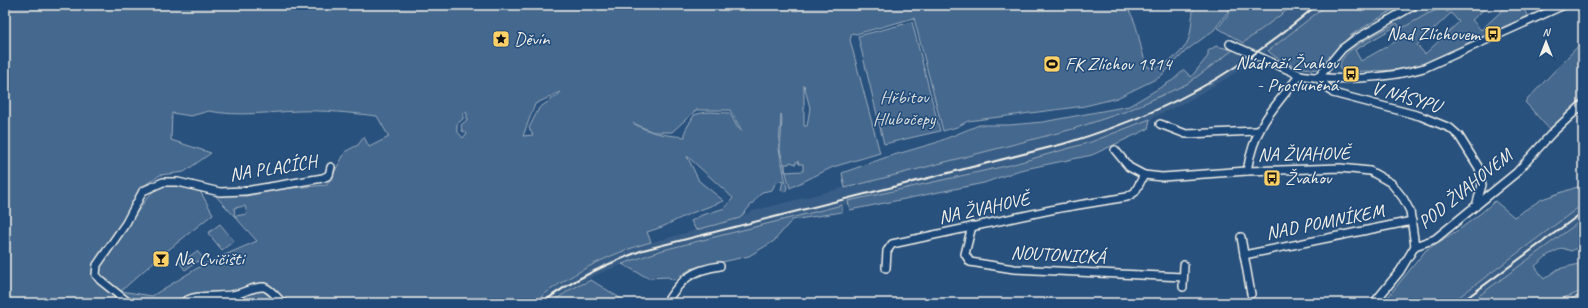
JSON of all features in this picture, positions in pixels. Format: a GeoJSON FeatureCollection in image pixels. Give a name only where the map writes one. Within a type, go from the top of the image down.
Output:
{"type":"FeatureCollection","features":[{"type":"Feature","properties":{"kind":"street"},"geometry":{"type":"LineString","coordinates":[[1318,78],[1342,50],[1354,40],[1415,5]]}},
{"type":"Feature","properties":{"kind":"street"},"geometry":{"type":"LineString","coordinates":[[1230,44],[1300,75],[1318,78],[1401,74],[1424,68],[1564,5]]}},
{"type":"Feature","properties":{"kind":"street"},"geometry":{"type":"LineString","coordinates":[[1247,171],[1257,131],[1300,75]]}},
{"type":"Feature","properties":{"kind":"street","name":"V NÁSYPU"},"geometry":{"type":"LineString","coordinates":[[1318,78],[1323,85],[1333,93],[1420,116],[1450,128],[1459,136],[1479,168],[1482,185],[1476,206]]}},
{"type":"Feature","properties":{"kind":"street","name":"POD ŽVAHOVEM"},"geometry":{"type":"LineString","coordinates":[[1374,303],[1400,271],[1416,246],[1435,239],[1516,173],[1552,132],[1583,104]]}},
{"type":"Feature","properties":{"kind":"street"},"geometry":{"type":"LineString","coordinates":[[1160,124],[1186,134],[1257,131]]}},
{"type":"Feature","properties":{"kind":"street","name":"NA ŽVAHOVĚ"},"geometry":{"type":"LineString","coordinates":[[1115,150],[1129,167],[1144,175],[1162,176],[1340,168],[1370,171],[1383,177],[1399,191],[1410,211],[1416,246]]}},
{"type":"Feature","properties":{"kind":"street","name":"NA PLACÍCH"},"geometry":{"type":"LineString","coordinates":[[129,303],[100,280],[96,271],[97,265],[126,223],[143,191],[164,182],[178,182],[220,192],[245,191],[323,178],[329,175],[331,167]]}},
{"type":"Feature","properties":{"kind":"street","name":"NA ŽVAHOVĚ"},"geometry":{"type":"LineString","coordinates":[[886,268],[887,251],[892,244],[1060,208],[1127,197],[1135,192],[1144,175]]}},
{"type":"Feature","properties":{"kind":"street","name":"NAD POMNÍKEM"},"geometry":{"type":"LineString","coordinates":[[1244,255],[1412,221]]}},
{"type":"Feature","properties":{"kind":"street","name":"NOUTONICKÁ"},"geometry":{"type":"LineString","coordinates":[[972,226],[965,254],[970,262],[1014,269],[1184,277]]}},
{"type":"Feature","properties":{"kind":"street","name":"NAD POMNÍKEM"},"geometry":{"type":"LineString","coordinates":[[1241,237],[1251,294]]}},
{"type":"Feature","properties":{"kind":"street"},"geometry":{"type":"LineString","coordinates":[[1183,287],[1184,265]]}},
{"type":"Feature","properties":{"kind":"street"},"geometry":{"type":"LineString","coordinates":[[666,303],[677,285],[692,273],[700,269],[720,266]]}},
{"type":"Feature","properties":{"kind":"street"},"geometry":{"type":"LineString","coordinates":[[182,303],[193,298],[235,294],[257,288],[265,288],[271,291],[283,303]]}},
{"type":"Feature","properties":{"kind":"shaded area"},"geometry":{"type":"Polygon","coordinates":[[[1294,5],[1327,5],[1268,51],[1229,77],[1188,101],[1142,123],[1069,149],[663,250],[600,273],[571,289],[551,303],[533,303],[565,280],[595,263],[641,245],[740,218],[752,211],[1073,129],[1127,111],[1187,84],[1294,5]]]}},
{"type":"Feature","properties":{"kind":"shaded area"},"geometry":{"type":"Polygon","coordinates":[[[1401,5],[1460,5],[1446,13],[1428,14],[1401,29],[1391,11],[1401,5]]]}},
{"type":"Feature","properties":{"kind":"shaded area"},"geometry":{"type":"Polygon","coordinates":[[[1583,204],[1583,219],[1469,303],[1451,303],[1583,204]]]}},
{"type":"Feature","properties":{"kind":"shaded area"},"geometry":{"type":"Polygon","coordinates":[[[1583,290],[1583,300],[1579,303],[1538,303],[1568,297],[1583,290]]]}},
{"type":"Feature","properties":{"kind":"green space"},"geometry":{"type":"Polygon","coordinates":[[[5,5],[1125,5],[1134,20],[1148,67],[1154,68],[1168,62],[1183,49],[1187,43],[1191,30],[1194,5],[1232,6],[1214,30],[1187,50],[1160,77],[1117,98],[1085,106],[968,121],[957,127],[943,131],[914,18],[856,34],[852,33],[850,40],[880,153],[833,167],[790,188],[786,172],[803,171],[803,164],[799,164],[798,161],[796,164],[790,162],[789,164],[785,164],[785,169],[780,150],[781,114],[779,149],[787,188],[785,192],[781,190],[783,181],[776,182],[772,190],[762,192],[740,218],[696,230],[691,221],[702,215],[725,208],[733,198],[687,156],[699,181],[724,201],[647,232],[651,242],[619,253],[589,266],[560,283],[533,303],[5,303],[5,5]],[[804,85],[804,126],[807,126],[810,108],[804,85]],[[560,92],[535,104],[523,136],[533,135],[529,128],[539,108],[560,92]],[[696,110],[672,132],[653,132],[685,137],[685,131],[694,115],[708,112],[730,113],[737,127],[742,131],[730,110],[696,110]],[[209,111],[191,116],[172,113],[171,140],[211,153],[184,172],[160,175],[142,187],[132,210],[117,229],[101,265],[147,198],[161,183],[180,184],[200,191],[213,214],[162,255],[161,253],[157,256],[158,258],[121,291],[152,296],[204,264],[257,241],[214,194],[246,196],[281,189],[327,185],[346,151],[358,145],[364,137],[369,147],[389,137],[377,116],[318,111],[231,114],[209,111]],[[463,112],[463,119],[457,124],[457,131],[463,138],[467,133],[462,131],[461,125],[467,120],[467,113],[463,112]],[[245,206],[234,208],[235,216],[247,214],[245,206]]]}},
{"type":"Feature","properties":{"kind":"green space"},"geometry":{"type":"Polygon","coordinates":[[[1235,5],[1294,5],[1243,43],[1218,28],[1235,5]]]}},
{"type":"Feature","properties":{"kind":"green space"},"geometry":{"type":"Polygon","coordinates":[[[1327,5],[1401,5],[1351,35],[1319,70],[1286,63],[1268,51],[1327,5]]]}},
{"type":"Feature","properties":{"kind":"green space"},"geometry":{"type":"Polygon","coordinates":[[[1460,5],[1489,5],[1472,20],[1481,30],[1508,5],[1522,5],[1528,17],[1423,64],[1395,70],[1343,72],[1340,69],[1341,62],[1345,55],[1362,42],[1397,23],[1401,29],[1427,14],[1444,7],[1447,12],[1460,5]],[[1451,13],[1417,45],[1425,54],[1459,22],[1451,13]],[[1393,28],[1355,50],[1361,61],[1400,39],[1393,28]]]}},
{"type":"Feature","properties":{"kind":"green space","name":"Hřbitov Hlubočepy"},"geometry":{"type":"Polygon","coordinates":[[[912,22],[940,131],[884,144],[858,36],[912,22]]]}},
{"type":"Feature","properties":{"kind":"green space"},"geometry":{"type":"Polygon","coordinates":[[[1580,44],[1583,47],[1583,101],[1550,130],[1525,102],[1580,44]]]}},
{"type":"Feature","properties":{"kind":"green space"},"geometry":{"type":"Polygon","coordinates":[[[1216,46],[1233,50],[1187,84],[1127,111],[1073,129],[845,188],[842,173],[887,157],[935,143],[979,125],[1009,125],[1043,122],[1129,106],[1173,80],[1184,70],[1191,77],[1208,56],[1208,51],[1216,46]]]}},
{"type":"Feature","properties":{"kind":"green space"},"geometry":{"type":"Polygon","coordinates":[[[1150,119],[1148,129],[1092,155],[1020,170],[984,183],[850,210],[848,201],[1010,165],[1091,142],[1150,119]]]}},
{"type":"Feature","properties":{"kind":"green space"},"geometry":{"type":"Polygon","coordinates":[[[1583,185],[1583,204],[1451,303],[1383,303],[1426,250],[1460,229],[1495,201],[1514,217],[1542,199],[1583,185]]]}},
{"type":"Feature","properties":{"kind":"green space"},"geometry":{"type":"Polygon","coordinates":[[[842,205],[842,212],[792,220],[774,241],[749,256],[691,269],[673,280],[668,277],[648,278],[622,264],[663,250],[842,205]]]}},
{"type":"Feature","properties":{"kind":"green space"},"geometry":{"type":"Polygon","coordinates":[[[1583,219],[1583,245],[1571,251],[1562,248],[1548,255],[1535,266],[1544,279],[1558,269],[1583,263],[1583,290],[1570,296],[1542,302],[1512,304],[1469,303],[1583,219]]]}},
{"type":"Feature","properties":{"kind":"green space"},"geometry":{"type":"Polygon","coordinates":[[[220,224],[234,241],[222,250],[208,233],[220,224]]]}},
{"type":"Feature","properties":{"kind":"green space"},"geometry":{"type":"Polygon","coordinates":[[[197,251],[203,258],[185,270],[180,263],[197,251]]]}},
{"type":"Feature","properties":{"kind":"green space"},"geometry":{"type":"Polygon","coordinates":[[[591,280],[628,303],[551,303],[571,289],[591,280]]]}},
{"type":"Feature","properties":{"kind":"tram line"},"geometry":{"type":"LineString","coordinates":[[1557,303],[1572,299],[1583,293]]}},
{"type":"Feature","properties":{"kind":"railway"},"geometry":{"type":"LineString","coordinates":[[542,303],[578,279],[643,250],[1063,144],[1130,121],[1173,102],[1215,80],[1256,53],[1317,5]]}},
{"type":"Feature","properties":{"kind":"railway"},"geometry":{"type":"LineString","coordinates":[[1460,303],[1583,212]]}},
{"type":"Feature","properties":{"kind":"place","name":"Nad Zlíchovem"},"geometry":{"type":"Point","coordinates":[1493,34]}},
{"type":"Feature","properties":{"kind":"place","name":"Děvín"},"geometry":{"type":"Point","coordinates":[501,39]}},
{"type":"Feature","properties":{"kind":"place","name":"FK Zlíchov 1914"},"geometry":{"type":"Point","coordinates":[1052,64]}},
{"type":"Feature","properties":{"kind":"place","name":"Nádraží Žvahov - Prosluněná"},"geometry":{"type":"Point","coordinates":[1351,74]}},
{"type":"Feature","properties":{"kind":"place","name":"Žvahov"},"geometry":{"type":"Point","coordinates":[1272,178]}},
{"type":"Feature","properties":{"kind":"place","name":"Na Cvičišti"},"geometry":{"type":"Point","coordinates":[161,259]}}]}
